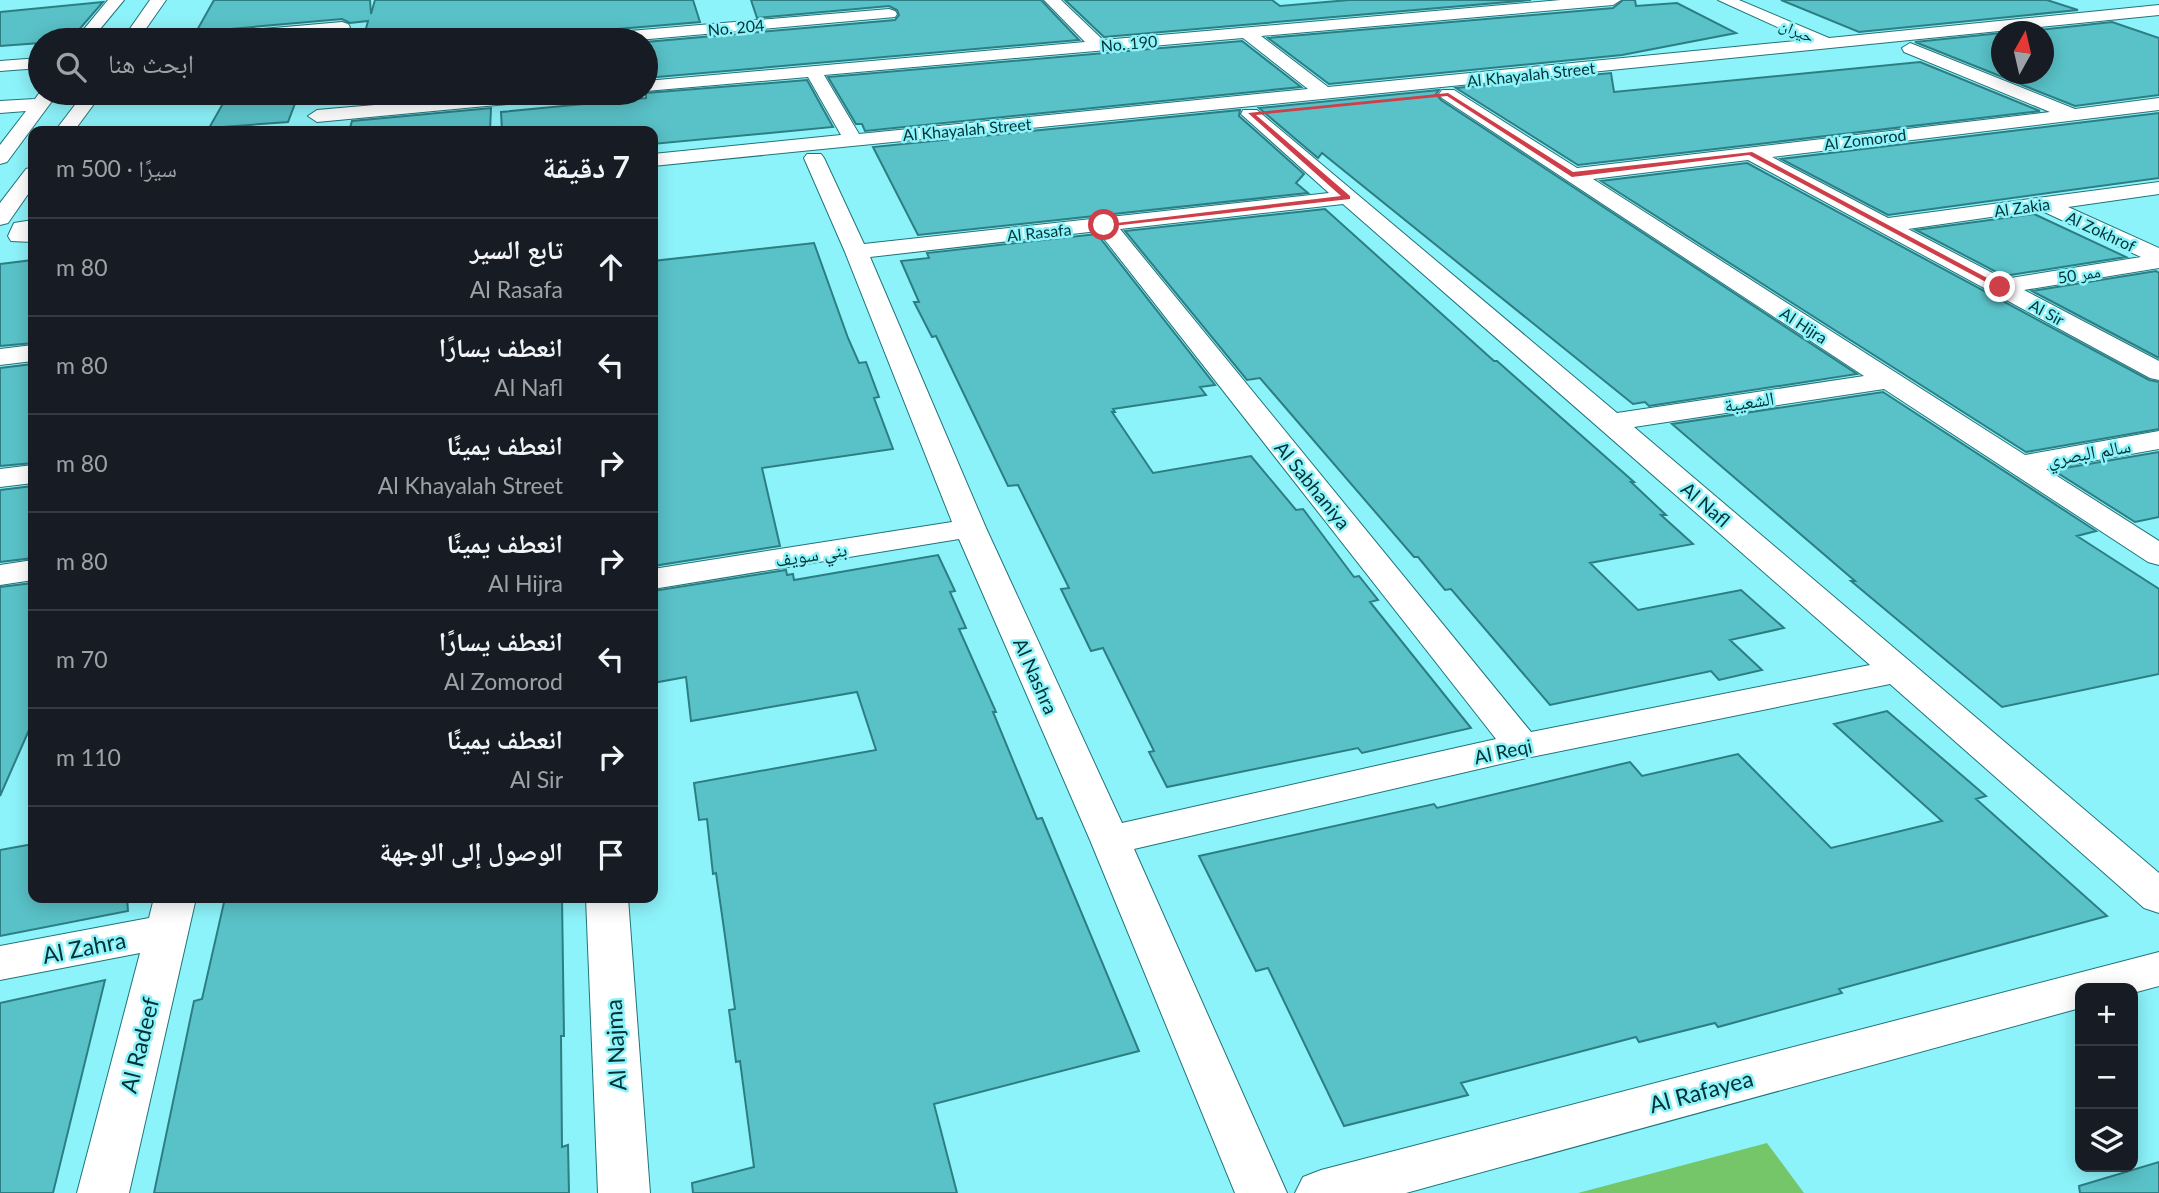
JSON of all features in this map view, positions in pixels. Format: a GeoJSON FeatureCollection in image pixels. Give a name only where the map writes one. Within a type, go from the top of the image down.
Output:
{"type":"FeatureCollection","features":[{"type":"Feature","properties":{"kind":"street"},"geometry":{"type":"LineString","coordinates":[[93,28],[116,0]]}},
{"type":"Feature","properties":{"kind":"street"},"geometry":{"type":"LineString","coordinates":[[138,28],[158,0]]}},
{"type":"Feature","properties":{"kind":"street","name":"No. 204"},"geometry":{"type":"LineString","coordinates":[[658,34],[892,19],[879,0]]}},
{"type":"Feature","properties":{"kind":"street"},"geometry":{"type":"LineString","coordinates":[[1052,0],[1099,46]]}},
{"type":"Feature","properties":{"kind":"street"},"geometry":{"type":"LineString","coordinates":[[1482,0],[1501,10]]}},
{"type":"Feature","properties":{"kind":"street","name":"No. 190"},"geometry":{"type":"LineString","coordinates":[[658,85],[1613,0]]}},
{"type":"Feature","properties":{"kind":"street","name":"حيران"},"geometry":{"type":"LineString","coordinates":[[1726,0],[1830,44]]}},
{"type":"Feature","properties":{"kind":"street"},"geometry":{"type":"LineString","coordinates":[[342,28],[347,9]]}},
{"type":"Feature","properties":{"kind":"street"},"geometry":{"type":"LineString","coordinates":[[718,9],[725,28]]}},
{"type":"Feature","properties":{"kind":"street","name":"Al Khayalah Street"},"geometry":{"type":"LineString","coordinates":[[658,174],[814,158],[928,140],[1326,95],[2159,10]]}},
{"type":"Feature","properties":{"kind":"street"},"geometry":{"type":"LineString","coordinates":[[2054,33],[2159,22]]}},
{"type":"Feature","properties":{"kind":"street"},"geometry":{"type":"LineString","coordinates":[[1247,33],[1326,95]]}},
{"type":"Feature","properties":{"kind":"street","name":"Al Khayalah Street"},"geometry":{"type":"LineString","coordinates":[[1026,130],[1250,114],[1991,39]]}},
{"type":"Feature","properties":{"kind":"street"},"geometry":{"type":"LineString","coordinates":[[908,43],[921,62]]}},
{"type":"Feature","properties":{"kind":"street"},"geometry":{"type":"LineString","coordinates":[[1909,48],[2072,114]]}},
{"type":"Feature","properties":{"kind":"street"},"geometry":{"type":"LineString","coordinates":[[0,56],[28,54]]}},
{"type":"Feature","properties":{"kind":"street"},"geometry":{"type":"LineString","coordinates":[[0,66],[28,64]]}},
{"type":"Feature","properties":{"kind":"street"},"geometry":{"type":"LineString","coordinates":[[813,71],[853,139]]}},
{"type":"Feature","properties":{"kind":"street","name":"Al Hijra"},"geometry":{"type":"LineString","coordinates":[[1448,94],[2159,555]]}},
{"type":"Feature","properties":{"kind":"street"},"geometry":{"type":"LineString","coordinates":[[0,107],[28,101]]}},
{"type":"Feature","properties":{"kind":"street","name":"Al Zomorod"},"geometry":{"type":"LineString","coordinates":[[1572,175],[2159,104]]}},
{"type":"Feature","properties":{"kind":"street"},"geometry":{"type":"LineString","coordinates":[[0,158],[40,105]]}},
{"type":"Feature","properties":{"kind":"street"},"geometry":{"type":"LineString","coordinates":[[68,126],[84,105]]}},
{"type":"Feature","properties":{"kind":"street"},"geometry":{"type":"LineString","coordinates":[[320,105],[315,123],[469,105]]}},
{"type":"Feature","properties":{"kind":"street","name":"Al Nafl"},"geometry":{"type":"LineString","coordinates":[[1250,114],[1611,422],[2159,897]]}},
{"type":"Feature","properties":{"kind":"street","name":"Al Khayalah Street"},"geometry":{"type":"LineString","coordinates":[[658,159],[853,139],[928,140]]}},
{"type":"Feature","properties":{"kind":"street","name":"Al Sir"},"geometry":{"type":"LineString","coordinates":[[1750,153],[2159,372]]}},
{"type":"Feature","properties":{"kind":"street","name":"Al Nashra"},"geometry":{"type":"LineString","coordinates":[[814,158],[856,252],[970,528],[1110,840],[1261,1193]]}},
{"type":"Feature","properties":{"kind":"street"},"geometry":{"type":"LineString","coordinates":[[0,218],[28,180]]}},
{"type":"Feature","properties":{"kind":"street","name":"Al Zakia"},"geometry":{"type":"LineString","coordinates":[[1885,225],[2159,188]]}},
{"type":"Feature","properties":{"kind":"street","name":"Al Rasafa"},"geometry":{"type":"LineString","coordinates":[[856,252],[1348,197]]}},
{"type":"Feature","properties":{"kind":"street","name":"Al Zokhrof"},"geometry":{"type":"LineString","coordinates":[[2044,204],[2159,259]]}},
{"type":"Feature","properties":{"kind":"street","name":"Al Sabhaniya"},"geometry":{"type":"LineString","coordinates":[[1104,225],[1522,746]]}},
{"type":"Feature","properties":{"kind":"street"},"geometry":{"type":"LineString","coordinates":[[0,229],[28,226]]}},
{"type":"Feature","properties":{"kind":"street"},"geometry":{"type":"LineString","coordinates":[[28,227],[22,228],[19,236],[28,236]]}},
{"type":"Feature","properties":{"kind":"street"},"geometry":{"type":"LineString","coordinates":[[0,240],[28,237]]}},
{"type":"Feature","properties":{"kind":"street","name":"ممر 50"},"geometry":{"type":"LineString","coordinates":[[2000,287],[2159,259]]}},
{"type":"Feature","properties":{"kind":"street"},"geometry":{"type":"LineString","coordinates":[[0,357],[28,354]]}},
{"type":"Feature","properties":{"kind":"street","name":"الشعيبة"},"geometry":{"type":"LineString","coordinates":[[1611,422],[1888,380]]}},
{"type":"Feature","properties":{"kind":"street","name":"سالم البصري"},"geometry":{"type":"LineString","coordinates":[[2020,465],[2159,440]]}},
{"type":"Feature","properties":{"kind":"street"},"geometry":{"type":"LineString","coordinates":[[0,478],[28,475]]}},
{"type":"Feature","properties":{"kind":"street","name":"بني سويف"},"geometry":{"type":"LineString","coordinates":[[658,578],[970,528]]}},
{"type":"Feature","properties":{"kind":"street"},"geometry":{"type":"LineString","coordinates":[[0,575],[28,571]]}},
{"type":"Feature","properties":{"kind":"street","name":"Al Reqi"},"geometry":{"type":"LineString","coordinates":[[1110,840],[1522,746],[1898,671]]}},
{"type":"Feature","properties":{"kind":"street","name":"Al Najma"},"geometry":{"type":"LineString","coordinates":[[607,903],[624,1193]]}},
{"type":"Feature","properties":{"kind":"street","name":"Al Zahra"},"geometry":{"type":"LineString","coordinates":[[0,963],[171,914]]}},
{"type":"Feature","properties":{"kind":"street","name":"Al Radeef"},"geometry":{"type":"LineString","coordinates":[[103,1193],[171,914]]}},
{"type":"Feature","properties":{"kind":"street"},"geometry":{"type":"LineString","coordinates":[[2105,983],[2159,969]]}},
{"type":"Feature","properties":{"kind":"street","name":"Al Rafayea"},"geometry":{"type":"LineString","coordinates":[[1321,1193],[2075,991]]}},
{"type":"Feature","properties":{"kind":"green space"},"geometry":{"type":"Polygon","coordinates":[[[1767,1143],[1804,1193],[1578,1193],[1767,1143]]]}},
{"type":"Feature","properties":{"kind":"building"},"geometry":{"type":"Polygon","coordinates":[[[214,0],[370,0],[371,14],[375,0],[693,0],[700,22],[630,28],[366,28],[368,21],[350,23],[342,19],[241,28],[198,28],[214,0]]]}},
{"type":"Feature","properties":{"kind":"building"},"geometry":{"type":"Polygon","coordinates":[[[751,0],[1041,0],[1079,40],[658,77],[658,41],[895,20],[899,15],[897,10],[889,6],[757,18],[751,0]]]}},
{"type":"Feature","properties":{"kind":"building"},"geometry":{"type":"Polygon","coordinates":[[[1065,0],[1272,0],[1280,6],[1349,0],[1531,0],[1104,37],[1065,0]]]}},
{"type":"Feature","properties":{"kind":"building"},"geometry":{"type":"Polygon","coordinates":[[[1623,0],[1635,0],[1636,6],[1677,3],[1736,33],[1622,55],[1329,84],[1268,38],[1613,8],[1623,0]]]}},
{"type":"Feature","properties":{"kind":"building"},"geometry":{"type":"Polygon","coordinates":[[[1781,0],[2047,0],[2078,10],[1859,32],[1781,0]]]}},
{"type":"Feature","properties":{"kind":"building"},"geometry":{"type":"Polygon","coordinates":[[[103,2],[80,28],[28,28],[28,44],[0,46],[0,12],[103,2]]]}},
{"type":"Feature","properties":{"kind":"building"},"geometry":{"type":"Polygon","coordinates":[[[2112,22],[2159,38],[2159,95],[2075,106],[2020,84],[2054,84],[2054,28],[2112,22]]]}},
{"type":"Feature","properties":{"kind":"building"},"geometry":{"type":"Polygon","coordinates":[[[1991,34],[1991,72],[1915,42],[1991,34]]]}},
{"type":"Feature","properties":{"kind":"building"},"geometry":{"type":"Polygon","coordinates":[[[1242,41],[1301,87],[865,131],[862,124],[856,124],[828,77],[1242,41]]]}},
{"type":"Feature","properties":{"kind":"building"},"geometry":{"type":"Polygon","coordinates":[[[1920,62],[2040,111],[1578,165],[1456,88],[1611,73],[1614,92],[1920,62]]]}},
{"type":"Feature","properties":{"kind":"building"},"geometry":{"type":"Polygon","coordinates":[[[807,80],[833,127],[658,144],[658,126],[502,126],[501,112],[574,105],[658,105],[658,92],[807,80]]]}},
{"type":"Feature","properties":{"kind":"building"},"geometry":{"type":"Polygon","coordinates":[[[1439,90],[1436,94],[1441,100],[1857,374],[1649,406],[1645,402],[1633,404],[1322,153],[1318,158],[1259,108],[1439,90]]]}},
{"type":"Feature","properties":{"kind":"building"},"geometry":{"type":"Polygon","coordinates":[[[222,105],[294,105],[288,122],[210,126],[222,105]]]}},
{"type":"Feature","properties":{"kind":"building"},"geometry":{"type":"Polygon","coordinates":[[[491,108],[490,126],[350,126],[352,121],[491,108]]]}},
{"type":"Feature","properties":{"kind":"building"},"geometry":{"type":"Polygon","coordinates":[[[1240,110],[1239,116],[1304,174],[1296,183],[1308,193],[918,235],[873,147],[1240,110]]]}},
{"type":"Feature","properties":{"kind":"building"},"geometry":{"type":"Polygon","coordinates":[[[2159,113],[2159,178],[1888,215],[1781,159],[2159,113]]]}},
{"type":"Feature","properties":{"kind":"building"},"geometry":{"type":"Polygon","coordinates":[[[1747,163],[2149,380],[2159,382],[2159,429],[2026,452],[1601,181],[1747,163]]]}},
{"type":"Feature","properties":{"kind":"building"},"geometry":{"type":"Polygon","coordinates":[[[1325,209],[1634,482],[1631,482],[1666,515],[1661,515],[1693,544],[1590,563],[1638,610],[1741,590],[1784,628],[1730,640],[1762,670],[1719,680],[1711,671],[1550,705],[1451,589],[1445,590],[1418,557],[1414,557],[1260,378],[1247,380],[1125,231],[1325,209]]]}},
{"type":"Feature","properties":{"kind":"building"},"geometry":{"type":"Polygon","coordinates":[[[2034,214],[2126,257],[2004,276],[1916,230],[2034,214]]]}},
{"type":"Feature","properties":{"kind":"building"},"geometry":{"type":"Polygon","coordinates":[[[1097,234],[1215,385],[1200,387],[1206,395],[1113,409],[1115,412],[1112,412],[1153,473],[1251,456],[1296,510],[1303,509],[1354,577],[1359,576],[1378,600],[1370,602],[1471,728],[1362,753],[1358,748],[1167,787],[1149,752],[1154,751],[1103,648],[1091,651],[1061,589],[1069,588],[1018,485],[1008,486],[936,336],[932,337],[914,302],[919,302],[901,261],[929,258],[927,253],[1097,234]]]}},
{"type":"Feature","properties":{"kind":"building"},"geometry":{"type":"Polygon","coordinates":[[[814,243],[848,338],[859,363],[866,362],[879,397],[874,398],[893,449],[762,468],[780,546],[658,565],[658,260],[814,243]]]}},
{"type":"Feature","properties":{"kind":"building"},"geometry":{"type":"Polygon","coordinates":[[[28,261],[28,343],[0,346],[0,264],[28,261]]]}},
{"type":"Feature","properties":{"kind":"building"},"geometry":{"type":"Polygon","coordinates":[[[2156,271],[2159,273],[2159,358],[2032,291],[2156,271]]]}},
{"type":"Feature","properties":{"kind":"building"},"geometry":{"type":"Polygon","coordinates":[[[28,365],[28,463],[0,466],[0,368],[28,365]]]}},
{"type":"Feature","properties":{"kind":"building"},"geometry":{"type":"Polygon","coordinates":[[[1883,392],[2096,531],[2077,536],[2159,589],[2159,674],[2002,707],[1851,581],[1855,581],[1672,424],[1883,392]]]}},
{"type":"Feature","properties":{"kind":"building"},"geometry":{"type":"Polygon","coordinates":[[[2159,452],[2159,517],[2135,522],[2053,470],[2159,452]]]}},
{"type":"Feature","properties":{"kind":"building"},"geometry":{"type":"Polygon","coordinates":[[[28,487],[28,559],[0,562],[0,490],[28,487]]]}},
{"type":"Feature","properties":{"kind":"building"},"geometry":{"type":"Polygon","coordinates":[[[938,555],[955,591],[950,592],[966,628],[959,629],[996,712],[993,712],[1037,819],[1042,818],[1139,1051],[934,1104],[957,1193],[693,1193],[692,1183],[754,1167],[740,1061],[736,1062],[729,1010],[735,1009],[716,873],[713,874],[707,819],[699,820],[694,783],[876,750],[857,692],[691,721],[686,677],[658,682],[658,590],[786,570],[787,575],[793,574],[794,580],[938,555]]]}},
{"type":"Feature","properties":{"kind":"building"},"geometry":{"type":"Polygon","coordinates":[[[28,584],[28,732],[0,796],[0,587],[28,584]]]}},
{"type":"Feature","properties":{"kind":"building"},"geometry":{"type":"Polygon","coordinates":[[[1887,711],[1986,796],[1976,799],[2107,916],[1839,989],[1842,993],[1718,1027],[1715,1023],[1639,1042],[1636,1037],[1461,1083],[1468,1095],[1344,1126],[1268,968],[1256,971],[1199,856],[1434,804],[1437,808],[1630,762],[1642,776],[1738,754],[1831,848],[1942,821],[1834,724],[1887,711]]]}},
{"type":"Feature","properties":{"kind":"building"},"geometry":{"type":"Polygon","coordinates":[[[28,845],[28,903],[127,903],[128,911],[0,936],[0,850],[28,845]]]}},
{"type":"Feature","properties":{"kind":"building"},"geometry":{"type":"Polygon","coordinates":[[[224,903],[562,903],[562,1147],[568,1145],[569,1193],[154,1193],[194,1001],[202,999],[224,903]]]}},
{"type":"Feature","properties":{"kind":"building"},"geometry":{"type":"Polygon","coordinates":[[[105,980],[53,1193],[0,1193],[0,1003],[105,980]]]}},
{"type":"Feature","properties":{"kind":"building"},"geometry":{"type":"Polygon","coordinates":[[[2159,1162],[2159,1193],[2080,1193],[2079,1186],[2126,1172],[2138,1172],[2138,1168],[2159,1162]]]}},
{"type":"Feature","properties":{"kind":"route"},"geometry":{"type":"LineString","coordinates":[[1104,225],[1348,197],[1250,114],[1448,94],[1572,175],[1750,153],[2000,287]]}}]}
